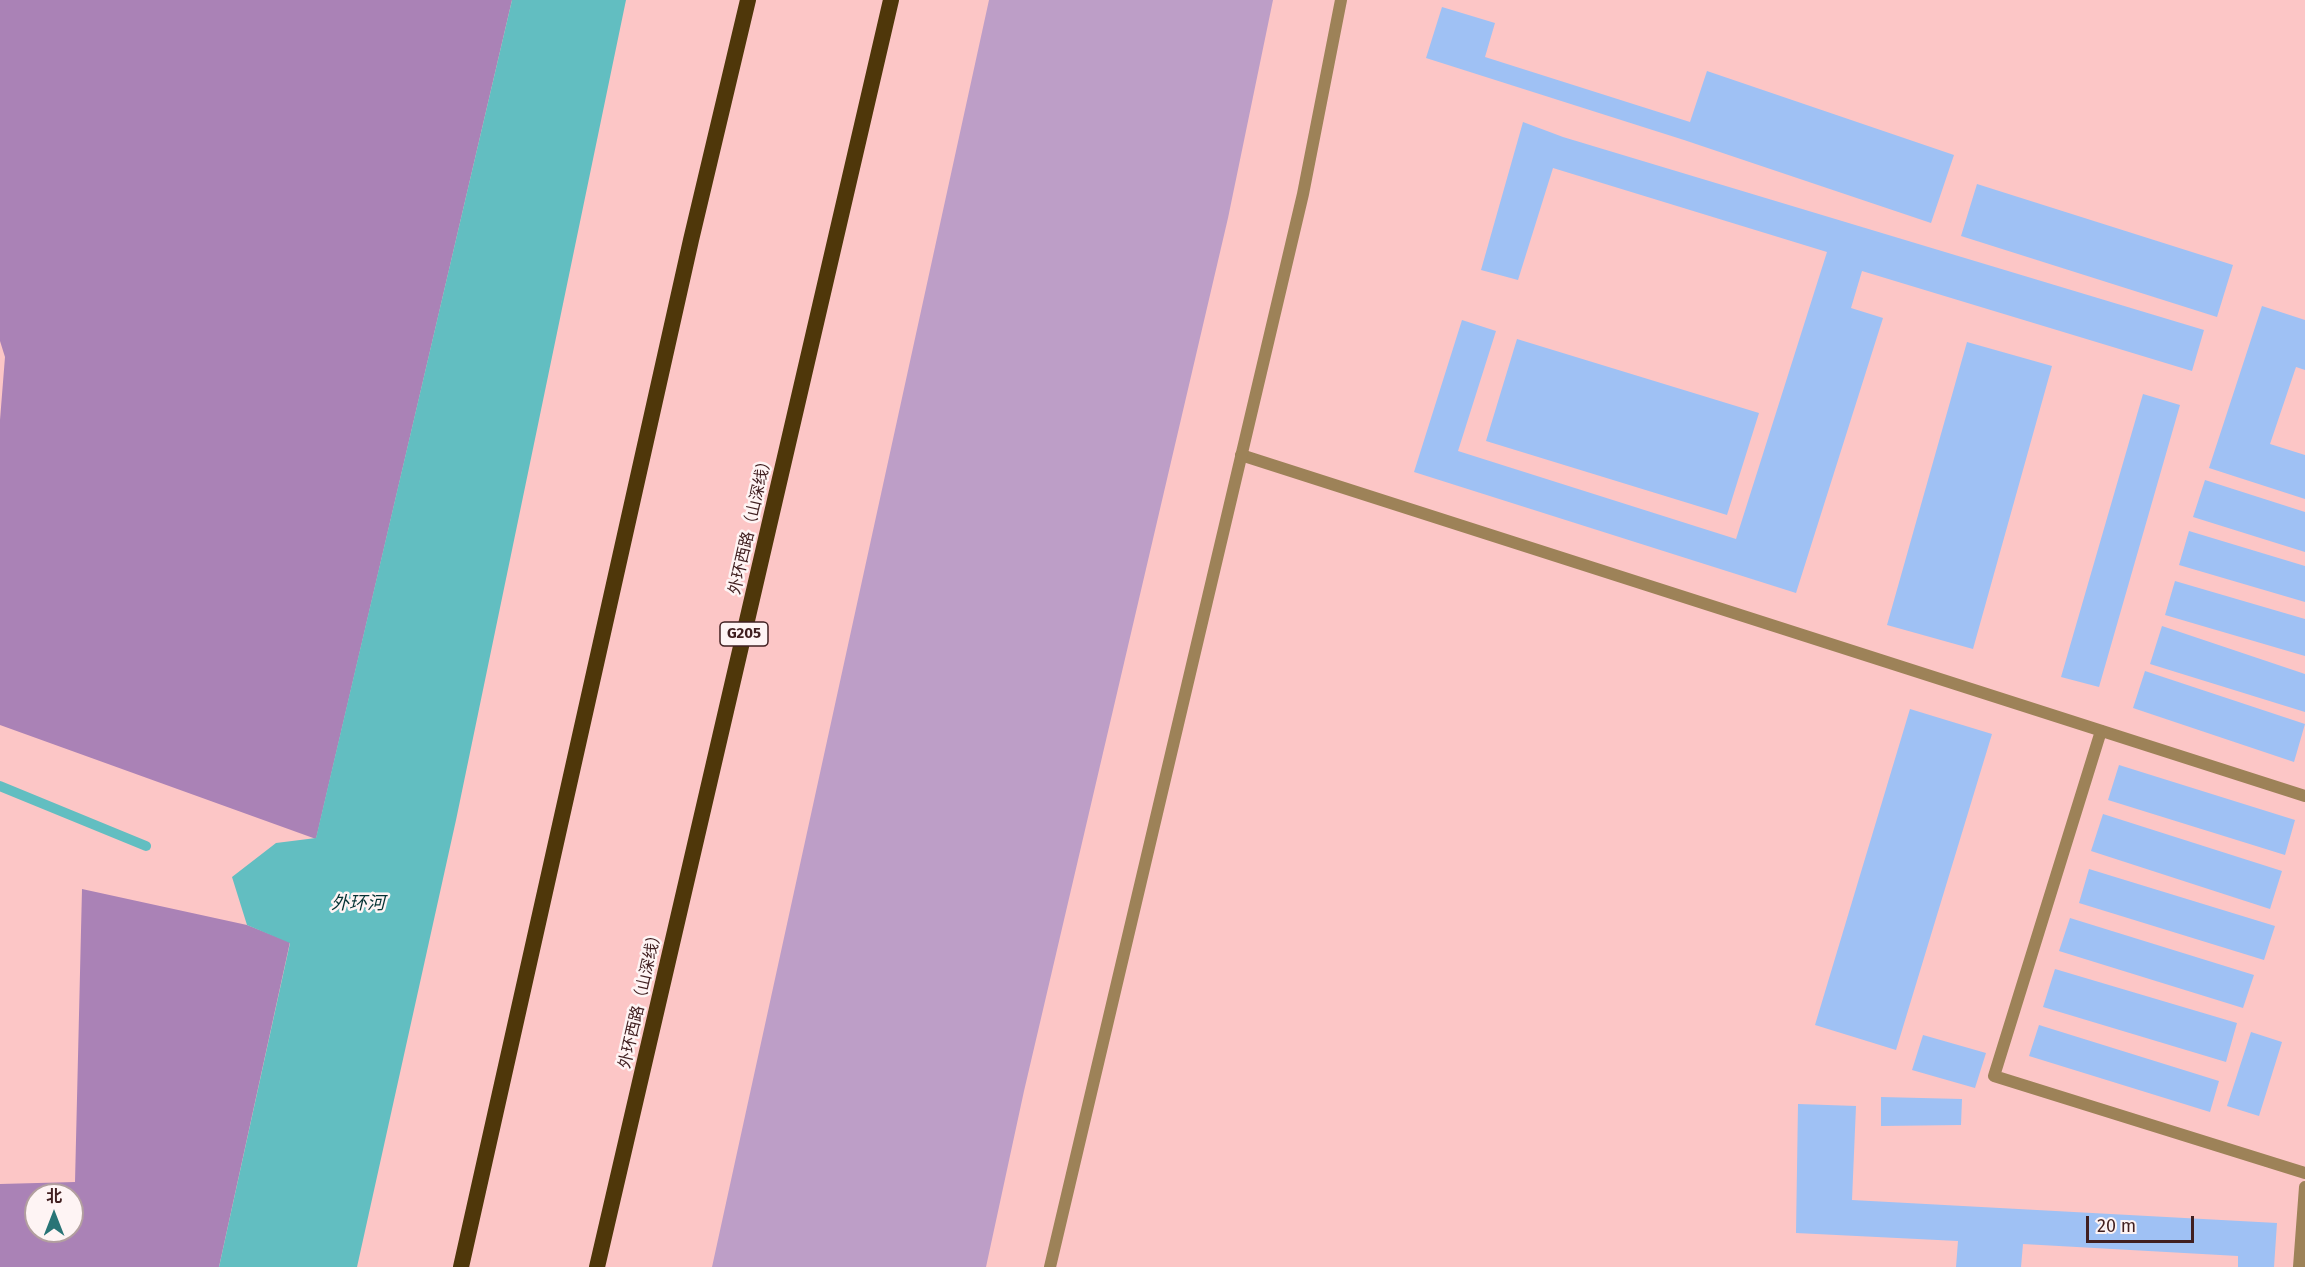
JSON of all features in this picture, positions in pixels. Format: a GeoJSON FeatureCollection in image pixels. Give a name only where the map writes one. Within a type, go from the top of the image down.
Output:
{"type":"FeatureCollection","features":[{"type":"Feature","properties":{"kind":"highway"},"geometry":{"type":"LineString","coordinates":[[461,1267],[688,251],[748,0]]}},
{"type":"Feature","properties":{"kind":"highway","name":"外环西路（山深线）"},"geometry":{"type":"LineString","coordinates":[[597,1267],[891,0]]}},
{"type":"Feature","properties":{"kind":"street"},"geometry":{"type":"LineString","coordinates":[[1050,1267],[1303,194],[1341,0]]}},
{"type":"Feature","properties":{"kind":"street"},"geometry":{"type":"LineString","coordinates":[[1241,455],[2305,796]]}},
{"type":"Feature","properties":{"kind":"street"},"geometry":{"type":"LineString","coordinates":[[2101,731],[1994,1076],[2305,1173]]}},
{"type":"Feature","properties":{"kind":"street"},"geometry":{"type":"LineString","coordinates":[[2299,1267],[2305,1187]]}},
{"type":"Feature","properties":{"kind":"shaded area"},"geometry":{"type":"Polygon","coordinates":[[[0,0],[512,0],[316,839],[0,725],[0,420],[5,357],[0,341],[0,0]]]}},
{"type":"Feature","properties":{"kind":"shaded area"},"geometry":{"type":"Polygon","coordinates":[[[989,0],[1273,0],[1228,218],[1024,1091],[986,1267],[712,1267],[989,0]]]}},
{"type":"Feature","properties":{"kind":"shaded area"},"geometry":{"type":"Polygon","coordinates":[[[82,889],[247,925],[290,942],[219,1267],[0,1267],[0,1184],[24,1183],[24,1243],[84,1243],[84,1183],[38,1183],[75,1182],[82,889]]]}},
{"type":"Feature","properties":{"kind":"water","name":"外环河"},"geometry":{"type":"Polygon","coordinates":[[[512,0],[626,0],[456,820],[357,1267],[219,1267],[290,943],[247,925],[232,877],[276,843],[316,838],[512,0]]]}},
{"type":"Feature","properties":{"kind":"building"},"geometry":{"type":"Polygon","coordinates":[[[1442,7],[1495,23],[1485,57],[1690,122],[1707,71],[1954,155],[1931,223],[1684,140],[1426,58],[1442,7]]]}},
{"type":"Feature","properties":{"kind":"building"},"geometry":{"type":"Polygon","coordinates":[[[1523,122],[1563,137],[2204,330],[2192,371],[1862,271],[1851,308],[1883,318],[1796,593],[1414,472],[1462,320],[1496,331],[1458,451],[1736,539],[1827,252],[1553,168],[1518,280],[1481,270],[1523,122]]]}},
{"type":"Feature","properties":{"kind":"building"},"geometry":{"type":"Polygon","coordinates":[[[1977,184],[2233,265],[2217,317],[1961,236],[1977,184]]]}},
{"type":"Feature","properties":{"kind":"building"},"geometry":{"type":"Polygon","coordinates":[[[2262,306],[2305,320],[2305,370],[2296,367],[2270,444],[2305,455],[2305,499],[2209,468],[2262,306]]]}},
{"type":"Feature","properties":{"kind":"building"},"geometry":{"type":"Polygon","coordinates":[[[1517,339],[1759,413],[1727,515],[1486,441],[1517,339]]]}},
{"type":"Feature","properties":{"kind":"building"},"geometry":{"type":"Polygon","coordinates":[[[1967,342],[2052,366],[1973,649],[1887,625],[1967,342]]]}},
{"type":"Feature","properties":{"kind":"building"},"geometry":{"type":"Polygon","coordinates":[[[2143,394],[2180,405],[2099,687],[2061,677],[2143,394]]]}},
{"type":"Feature","properties":{"kind":"building"},"geometry":{"type":"Polygon","coordinates":[[[2205,480],[2305,512],[2305,552],[2193,517],[2205,480]]]}},
{"type":"Feature","properties":{"kind":"building"},"geometry":{"type":"Polygon","coordinates":[[[2189,531],[2305,566],[2305,602],[2179,565],[2189,531]]]}},
{"type":"Feature","properties":{"kind":"building"},"geometry":{"type":"Polygon","coordinates":[[[2175,581],[2305,619],[2305,656],[2165,615],[2175,581]]]}},
{"type":"Feature","properties":{"kind":"building"},"geometry":{"type":"Polygon","coordinates":[[[2162,626],[2305,674],[2305,712],[2150,664],[2162,626]]]}},
{"type":"Feature","properties":{"kind":"building"},"geometry":{"type":"Polygon","coordinates":[[[2145,671],[2305,724],[2294,762],[2133,708],[2145,671]]]}},
{"type":"Feature","properties":{"kind":"building"},"geometry":{"type":"Polygon","coordinates":[[[1910,709],[1992,734],[1896,1050],[1815,1025],[1910,709]]]}},
{"type":"Feature","properties":{"kind":"building"},"geometry":{"type":"Polygon","coordinates":[[[2119,765],[2295,820],[2285,855],[2108,800],[2119,765]]]}},
{"type":"Feature","properties":{"kind":"building"},"geometry":{"type":"Polygon","coordinates":[[[2103,814],[2282,871],[2270,909],[2091,851],[2103,814]]]}},
{"type":"Feature","properties":{"kind":"building"},"geometry":{"type":"Polygon","coordinates":[[[2089,869],[2275,926],[2264,960],[2079,903],[2089,869]]]}},
{"type":"Feature","properties":{"kind":"building"},"geometry":{"type":"Polygon","coordinates":[[[2070,918],[2254,975],[2243,1008],[2059,951],[2070,918]]]}},
{"type":"Feature","properties":{"kind":"building"},"geometry":{"type":"Polygon","coordinates":[[[2055,969],[2237,1023],[2226,1062],[2043,1007],[2055,969]]]}},
{"type":"Feature","properties":{"kind":"building"},"geometry":{"type":"Polygon","coordinates":[[[2039,1025],[2219,1081],[2210,1112],[2029,1056],[2039,1025]]]}},
{"type":"Feature","properties":{"kind":"building"},"geometry":{"type":"Polygon","coordinates":[[[2251,1032],[2282,1042],[2259,1116],[2227,1106],[2251,1032]]]}},
{"type":"Feature","properties":{"kind":"building"},"geometry":{"type":"Polygon","coordinates":[[[1923,1035],[1986,1053],[1975,1088],[1912,1070],[1923,1035]]]}},
{"type":"Feature","properties":{"kind":"building"},"geometry":{"type":"Polygon","coordinates":[[[1881,1097],[1962,1099],[1961,1125],[1881,1126],[1881,1097]]]}},
{"type":"Feature","properties":{"kind":"building"},"geometry":{"type":"Polygon","coordinates":[[[1798,1104],[1856,1106],[1852,1200],[2277,1223],[2274,1267],[2238,1267],[2238,1256],[2023,1244],[2021,1267],[1956,1267],[1958,1241],[1796,1233],[1798,1104]]]}},
{"type":"Feature","properties":{"kind":"waterway"},"geometry":{"type":"LineString","coordinates":[[0,786],[146,846]]}}]}
